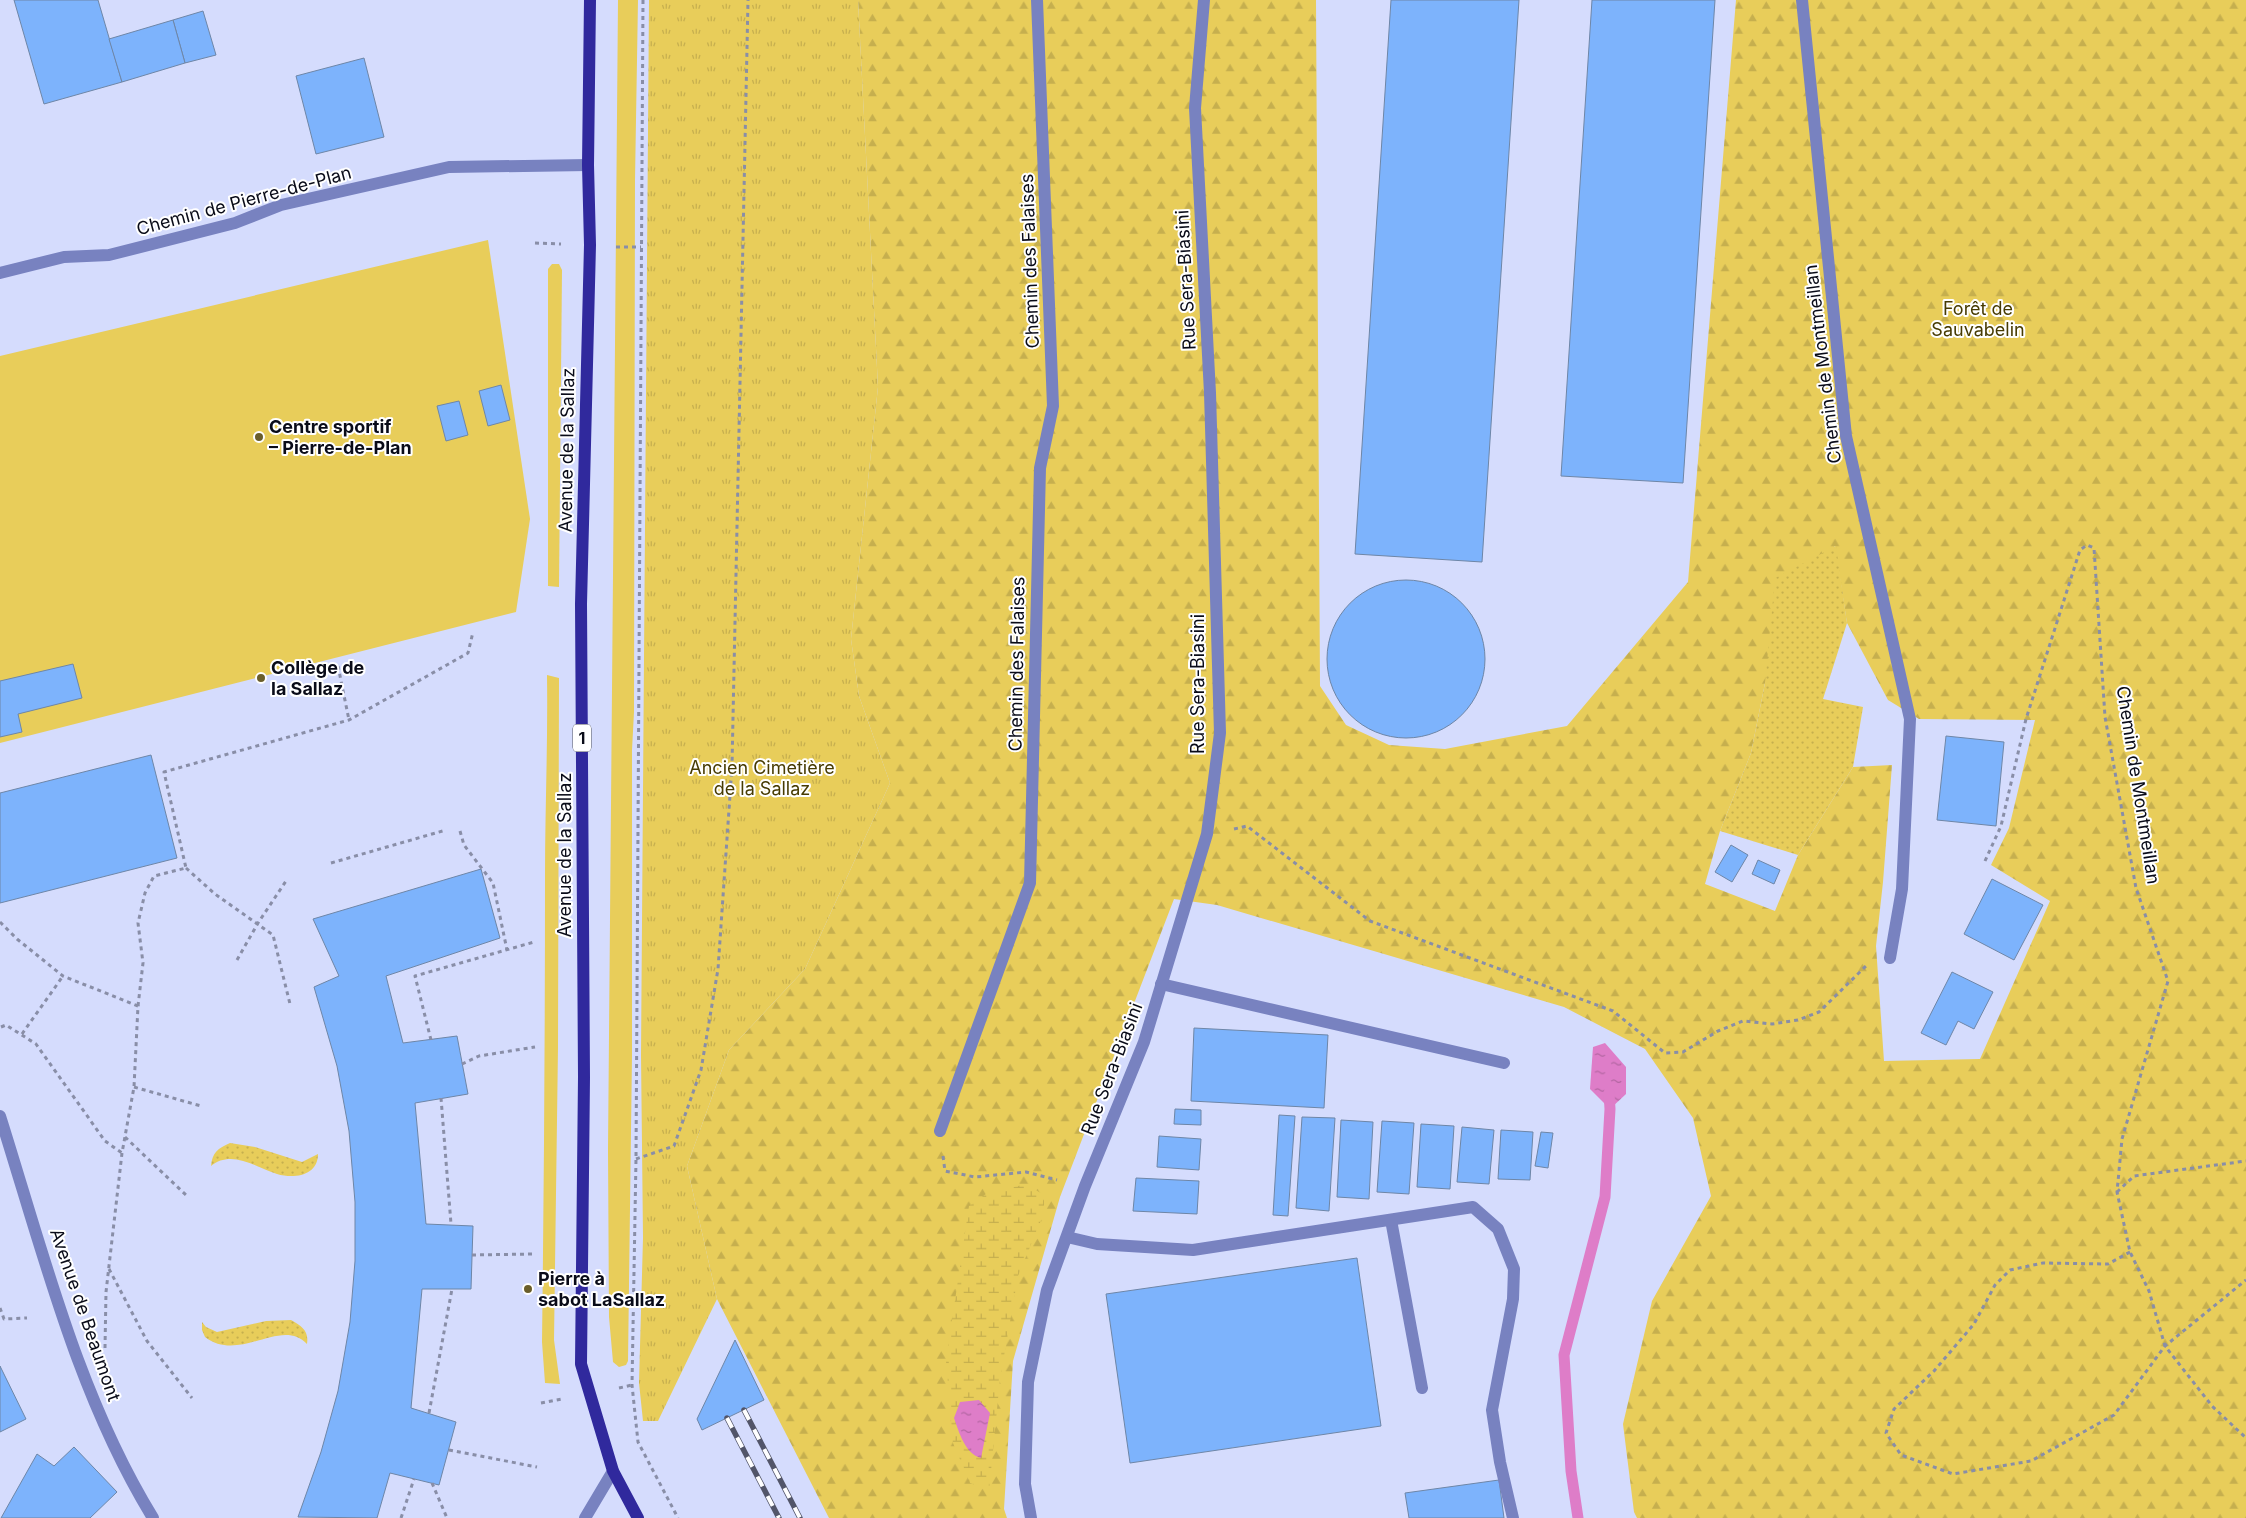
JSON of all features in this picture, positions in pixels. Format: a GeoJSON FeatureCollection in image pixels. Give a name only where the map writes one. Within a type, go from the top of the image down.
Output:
{"type":"FeatureCollection","features":[{"type":"Feature","properties":{"kind":"main road","name":"Avenue de la Sallaz"},"geometry":{"type":"LineString","coordinates":[[590,0],[588,165],[590,245],[581,604],[584,1096],[581,1364],[612,1471]]}},
{"type":"Feature","properties":{"kind":"main road","name":"1"},"geometry":{"type":"LineString","coordinates":[[612,1471],[638,1518]]}},
{"type":"Feature","properties":{"kind":"street","name":"Chemin des Falaises"},"geometry":{"type":"LineString","coordinates":[[940,1131],[1030,883],[1040,468],[1053,406],[1038,0]]}},
{"type":"Feature","properties":{"kind":"street","name":"Rue Sera-Biasini"},"geometry":{"type":"LineString","coordinates":[[1031,1518],[1025,1484],[1028,1382],[1047,1290],[1085,1186],[1144,1042],[1207,834],[1220,733],[1210,393],[1194,108],[1204,0]]}},
{"type":"Feature","properties":{"kind":"street","name":"Chemin de Montmeillan"},"geometry":{"type":"LineString","coordinates":[[1802,0],[1846,436],[1910,719],[1902,889],[1890,958]]}},
{"type":"Feature","properties":{"kind":"street","name":"Chemin de Pierre-de-Plan"},"geometry":{"type":"LineString","coordinates":[[0,273],[64,257],[109,255],[235,223],[281,205],[449,167],[588,165]]}},
{"type":"Feature","properties":{"kind":"street"},"geometry":{"type":"LineString","coordinates":[[1161,984],[1504,1063]]}},
{"type":"Feature","properties":{"kind":"street","name":"Avenue de Beaumont"},"geometry":{"type":"LineString","coordinates":[[0,1116],[84,1375],[114,1447],[133,1485],[153,1518]]}},
{"type":"Feature","properties":{"kind":"street"},"geometry":{"type":"LineString","coordinates":[[1067,1237],[1098,1244],[1193,1250],[1473,1207],[1498,1229],[1514,1269],[1513,1300],[1492,1410],[1500,1462],[1514,1518]]}},
{"type":"Feature","properties":{"kind":"street"},"geometry":{"type":"LineString","coordinates":[[1391,1220],[1422,1388]]}},
{"type":"Feature","properties":{"kind":"street"},"geometry":{"type":"LineString","coordinates":[[585,1518],[612,1471]]}},
{"type":"Feature","properties":{"kind":"path"},"geometry":{"type":"LineString","coordinates":[[643,0],[636,1159],[632,1385],[638,1442],[678,1518]]}},
{"type":"Feature","properties":{"kind":"path"},"geometry":{"type":"LineString","coordinates":[[636,1159],[674,1146],[702,1070],[718,969],[732,766],[748,0]]}},
{"type":"Feature","properties":{"kind":"path"},"geometry":{"type":"LineString","coordinates":[[535,243],[561,244]]}},
{"type":"Feature","properties":{"kind":"path"},"geometry":{"type":"LineString","coordinates":[[615,247],[641,247]]}},
{"type":"Feature","properties":{"kind":"path","name":"Chemin de Montmeillan"},"geometry":{"type":"LineString","coordinates":[[1984,861],[2001,826],[2026,719],[2080,550],[2087,545],[2094,548],[2105,717],[2136,888],[2168,981],[2122,1139],[2117,1192]]}},
{"type":"Feature","properties":{"kind":"path"},"geometry":{"type":"LineString","coordinates":[[290,1004],[273,935],[215,894],[186,868],[164,772],[349,720],[468,653],[473,632]]}},
{"type":"Feature","properties":{"kind":"path"},"geometry":{"type":"LineString","coordinates":[[338,666],[349,720]]}},
{"type":"Feature","properties":{"kind":"path"},"geometry":{"type":"LineString","coordinates":[[1207,834],[1247,826],[1370,921],[1613,1012],[1665,1053],[1683,1052],[1718,1031],[1742,1021],[1772,1024],[1798,1020],[1819,1012],[1864,967],[1890,958]]}},
{"type":"Feature","properties":{"kind":"path"},"geometry":{"type":"LineString","coordinates":[[331,863],[446,830]]}},
{"type":"Feature","properties":{"kind":"path"},"geometry":{"type":"LineString","coordinates":[[460,831],[464,845],[493,883],[507,950]]}},
{"type":"Feature","properties":{"kind":"path"},"geometry":{"type":"LineString","coordinates":[[104,1357],[106,1292],[122,1153],[134,1087],[138,1006],[143,963],[138,923],[144,892],[154,876],[186,868]]}},
{"type":"Feature","properties":{"kind":"path"},"geometry":{"type":"LineString","coordinates":[[237,960],[258,923],[286,881]]}},
{"type":"Feature","properties":{"kind":"path"},"geometry":{"type":"LineString","coordinates":[[0,922],[17,939],[63,976],[138,1006]]}},
{"type":"Feature","properties":{"kind":"path"},"geometry":{"type":"LineString","coordinates":[[430,1040],[415,976],[534,942]]}},
{"type":"Feature","properties":{"kind":"path"},"geometry":{"type":"LineString","coordinates":[[22,1034],[63,976]]}},
{"type":"Feature","properties":{"kind":"path"},"geometry":{"type":"LineString","coordinates":[[1,1027],[6,1025],[36,1044],[105,1142],[122,1153]]}},
{"type":"Feature","properties":{"kind":"path"},"geometry":{"type":"LineString","coordinates":[[462,1064],[479,1056],[535,1047]]}},
{"type":"Feature","properties":{"kind":"path"},"geometry":{"type":"LineString","coordinates":[[134,1087],[201,1106]]}},
{"type":"Feature","properties":{"kind":"path"},"geometry":{"type":"LineString","coordinates":[[441,1098],[451,1224]]}},
{"type":"Feature","properties":{"kind":"path"},"geometry":{"type":"LineString","coordinates":[[940,1131],[945,1171],[975,1178],[1026,1172],[1085,1186]]}},
{"type":"Feature","properties":{"kind":"path"},"geometry":{"type":"LineString","coordinates":[[125,1137],[187,1196]]}},
{"type":"Feature","properties":{"kind":"path"},"geometry":{"type":"LineString","coordinates":[[2246,1161],[2134,1176],[2117,1192],[2130,1252],[2149,1292],[2165,1346],[2212,1406],[2246,1438]]}},
{"type":"Feature","properties":{"kind":"path"},"geometry":{"type":"LineString","coordinates":[[2130,1252],[2108,1264],[2043,1263],[2010,1270],[1995,1285],[1974,1324],[1934,1371],[1894,1409],[1886,1433],[1901,1455],[1952,1474],[2031,1461],[2114,1415],[2165,1346],[2246,1280]]}},
{"type":"Feature","properties":{"kind":"path"},"geometry":{"type":"LineString","coordinates":[[472,1255],[534,1254]]}},
{"type":"Feature","properties":{"kind":"path"},"geometry":{"type":"LineString","coordinates":[[109,1269],[147,1341],[192,1398]]}},
{"type":"Feature","properties":{"kind":"path"},"geometry":{"type":"LineString","coordinates":[[429,1413],[452,1289]]}},
{"type":"Feature","properties":{"kind":"path"},"geometry":{"type":"LineString","coordinates":[[0,1308],[4,1319],[26,1318]]}},
{"type":"Feature","properties":{"kind":"path"},"geometry":{"type":"LineString","coordinates":[[620,1388],[632,1385]]}},
{"type":"Feature","properties":{"kind":"path"},"geometry":{"type":"LineString","coordinates":[[541,1403],[564,1399]]}},
{"type":"Feature","properties":{"kind":"path"},"geometry":{"type":"LineString","coordinates":[[449,1450],[537,1467]]}},
{"type":"Feature","properties":{"kind":"path"},"geometry":{"type":"LineString","coordinates":[[401,1518],[414,1479]]}},
{"type":"Feature","properties":{"kind":"path"},"geometry":{"type":"LineString","coordinates":[[432,1483],[447,1518]]}},
{"type":"Feature","properties":{"kind":"green space"},"geometry":{"type":"Polygon","coordinates":[[[618,0],[638,0],[635,180],[632,1055],[628,1361],[626,1365],[619,1367],[613,1362],[609,1317],[608,1150],[618,0]]]}},
{"type":"Feature","properties":{"kind":"green space","name":"Ancien Cimetière de la Sallaz"},"geometry":{"type":"Polygon","coordinates":[[[649,0],[858,0],[878,387],[851,639],[859,696],[890,783],[805,969],[729,1050],[687,1166],[717,1299],[658,1421],[643,1421],[639,1383],[643,1238],[641,1055],[649,0]]]}},
{"type":"Feature","properties":{"kind":"green space","name":"Forêt de Sauvabelin"},"geometry":{"type":"Polygon","coordinates":[[[858,0],[1316,0],[1320,686],[1346,725],[1389,745],[1445,749],[1567,726],[1688,582],[1736,0],[2246,0],[2246,1518],[1637,1518],[1634,1512],[1623,1424],[1652,1301],[1711,1196],[1693,1118],[1645,1049],[1564,1007],[1217,905],[1174,899],[1060,1197],[1013,1361],[1004,1509],[1007,1518],[829,1518],[717,1299],[687,1166],[729,1050],[805,969],[890,783],[859,696],[851,639],[878,387],[858,0]],[[1835,546],[1765,683],[1751,753],[1720,831],[1705,884],[1775,911],[1798,855],[1853,767],[1892,765],[1876,946],[1884,1061],[1980,1059],[2050,901],[1991,865],[2009,828],[2035,720],[1919,719],[1888,700],[1847,623],[1835,546]]]}},
{"type":"Feature","properties":{"kind":"green space","name":"Centre sportif – Pierre-de-Plan"},"geometry":{"type":"Polygon","coordinates":[[[488,240],[530,519],[516,612],[0,743],[0,356],[488,240]]]}},
{"type":"Feature","properties":{"kind":"green space"},"geometry":{"type":"Polygon","coordinates":[[[552,264],[559,264],[562,270],[559,587],[548,586],[548,269],[552,264]]]}},
{"type":"Feature","properties":{"kind":"green space"},"geometry":{"type":"Polygon","coordinates":[[[1836,546],[1847,623],[1823,699],[1863,707],[1853,767],[1798,855],[1720,831],[1751,753],[1765,683],[1775,578],[1836,546]]]}},
{"type":"Feature","properties":{"kind":"green space"},"geometry":{"type":"Polygon","coordinates":[[[547,675],[559,678],[558,1047],[554,1340],[560,1384],[545,1383],[542,1342],[547,675]]]}},
{"type":"Feature","properties":{"kind":"green space"},"geometry":{"type":"Polygon","coordinates":[[[230,1143],[255,1147],[302,1162],[318,1154],[317,1161],[310,1171],[297,1176],[277,1174],[235,1159],[219,1161],[211,1166],[216,1152],[230,1143]]]}},
{"type":"Feature","properties":{"kind":"green space"},"geometry":{"type":"Polygon","coordinates":[[[1026,1184],[1044,1195],[1044,1213],[1018,1276],[1000,1379],[989,1491],[970,1483],[953,1443],[946,1361],[969,1206],[986,1194],[1026,1184]]]}},
{"type":"Feature","properties":{"kind":"green space"},"geometry":{"type":"Polygon","coordinates":[[[291,1320],[306,1332],[307,1344],[297,1337],[285,1335],[232,1346],[218,1344],[205,1337],[202,1330],[202,1322],[206,1327],[217,1332],[266,1321],[291,1320]]]}},
{"type":"Feature","properties":{"kind":"water"},"geometry":{"type":"Polygon","coordinates":[[[1605,1043],[1626,1067],[1626,1094],[1610,1109],[1590,1089],[1593,1047],[1605,1043]]]}},
{"type":"Feature","properties":{"kind":"water"},"geometry":{"type":"Polygon","coordinates":[[[979,1400],[990,1413],[981,1458],[975,1456],[967,1447],[954,1418],[960,1402],[979,1400]]]}},
{"type":"Feature","properties":{"kind":"building"},"geometry":{"type":"Polygon","coordinates":[[[14,0],[98,0],[122,82],[44,104],[14,0]]]}},
{"type":"Feature","properties":{"kind":"building"},"geometry":{"type":"Polygon","coordinates":[[[1391,0],[1519,0],[1482,562],[1355,554],[1391,0]]]}},
{"type":"Feature","properties":{"kind":"building"},"geometry":{"type":"Polygon","coordinates":[[[1592,0],[1715,0],[1683,483],[1561,476],[1592,0]]]}},
{"type":"Feature","properties":{"kind":"building"},"geometry":{"type":"Polygon","coordinates":[[[203,11],[216,55],[185,63],[173,20],[203,11]]]}},
{"type":"Feature","properties":{"kind":"building"},"geometry":{"type":"Polygon","coordinates":[[[173,20],[185,63],[122,82],[109,39],[173,20]]]}},
{"type":"Feature","properties":{"kind":"building"},"geometry":{"type":"Polygon","coordinates":[[[364,58],[384,137],[316,154],[296,76],[364,58]]]}},
{"type":"Feature","properties":{"kind":"building"},"geometry":{"type":"Polygon","coordinates":[[[501,385],[510,420],[488,426],[479,391],[501,385]]]}},
{"type":"Feature","properties":{"kind":"building"},"geometry":{"type":"Polygon","coordinates":[[[459,401],[468,435],[446,441],[437,406],[459,401]]]}},
{"type":"Feature","properties":{"kind":"building"},"geometry":{"type":"Polygon","coordinates":[[[1414,580],[1429,583],[1443,589],[1462,603],[1472,615],[1482,636],[1485,659],[1482,682],[1472,703],[1462,715],[1450,725],[1429,735],[1414,738],[1398,738],[1383,735],[1362,725],[1340,703],[1328,674],[1327,651],[1330,636],[1340,615],[1362,593],[1391,581],[1414,580]]]}},
{"type":"Feature","properties":{"kind":"building"},"geometry":{"type":"Polygon","coordinates":[[[73,664],[82,698],[18,714],[22,732],[0,737],[0,681],[73,664]]]}},
{"type":"Feature","properties":{"kind":"building"},"geometry":{"type":"Polygon","coordinates":[[[1946,736],[2004,742],[1996,826],[1937,820],[1946,736]]]}},
{"type":"Feature","properties":{"kind":"building"},"geometry":{"type":"Polygon","coordinates":[[[151,755],[177,858],[0,903],[0,793],[151,755]]]}},
{"type":"Feature","properties":{"kind":"building"},"geometry":{"type":"Polygon","coordinates":[[[1731,845],[1748,855],[1732,882],[1715,872],[1731,845]]]}},
{"type":"Feature","properties":{"kind":"building"},"geometry":{"type":"Polygon","coordinates":[[[1758,860],[1780,870],[1774,884],[1752,874],[1758,860]]]}},
{"type":"Feature","properties":{"kind":"building"},"geometry":{"type":"Polygon","coordinates":[[[481,869],[500,938],[386,976],[403,1043],[457,1036],[468,1094],[415,1103],[426,1224],[473,1226],[471,1289],[422,1289],[411,1408],[456,1422],[439,1485],[390,1473],[377,1518],[298,1517],[321,1452],[338,1391],[350,1322],[355,1261],[355,1202],[349,1131],[337,1066],[314,987],[339,976],[313,919],[481,869]]]}},
{"type":"Feature","properties":{"kind":"building"},"geometry":{"type":"Polygon","coordinates":[[[1992,879],[2043,905],[2014,960],[1964,934],[1992,879]]]}},
{"type":"Feature","properties":{"kind":"building"},"geometry":{"type":"Polygon","coordinates":[[[1952,972],[1993,992],[1974,1029],[1958,1021],[1946,1045],[1921,1033],[1952,972]]]}},
{"type":"Feature","properties":{"kind":"building"},"geometry":{"type":"Polygon","coordinates":[[[1194,1028],[1328,1035],[1324,1108],[1191,1101],[1194,1028]]]}},
{"type":"Feature","properties":{"kind":"building"},"geometry":{"type":"Polygon","coordinates":[[[1175,1109],[1201,1110],[1201,1125],[1174,1124],[1175,1109]]]}},
{"type":"Feature","properties":{"kind":"building"},"geometry":{"type":"Polygon","coordinates":[[[1279,1115],[1295,1116],[1288,1216],[1273,1215],[1279,1115]]]}},
{"type":"Feature","properties":{"kind":"building"},"geometry":{"type":"Polygon","coordinates":[[[1302,1117],[1335,1118],[1329,1211],[1296,1208],[1302,1117]]]}},
{"type":"Feature","properties":{"kind":"building"},"geometry":{"type":"Polygon","coordinates":[[[1341,1120],[1373,1122],[1369,1199],[1337,1197],[1341,1120]]]}},
{"type":"Feature","properties":{"kind":"building"},"geometry":{"type":"Polygon","coordinates":[[[1382,1121],[1414,1123],[1409,1194],[1377,1192],[1382,1121]]]}},
{"type":"Feature","properties":{"kind":"building"},"geometry":{"type":"Polygon","coordinates":[[[1421,1124],[1454,1126],[1450,1189],[1417,1187],[1421,1124]]]}},
{"type":"Feature","properties":{"kind":"building"},"geometry":{"type":"Polygon","coordinates":[[[1462,1127],[1494,1130],[1489,1184],[1457,1182],[1462,1127]]]}},
{"type":"Feature","properties":{"kind":"building"},"geometry":{"type":"Polygon","coordinates":[[[1501,1130],[1533,1132],[1530,1180],[1498,1179],[1501,1130]]]}},
{"type":"Feature","properties":{"kind":"building"},"geometry":{"type":"Polygon","coordinates":[[[1541,1132],[1553,1133],[1548,1168],[1535,1166],[1541,1132]]]}},
{"type":"Feature","properties":{"kind":"building"},"geometry":{"type":"Polygon","coordinates":[[[1159,1136],[1201,1139],[1199,1170],[1157,1167],[1159,1136]]]}},
{"type":"Feature","properties":{"kind":"building"},"geometry":{"type":"Polygon","coordinates":[[[1136,1178],[1199,1181],[1197,1214],[1133,1211],[1136,1178]]]}},
{"type":"Feature","properties":{"kind":"building"},"geometry":{"type":"Polygon","coordinates":[[[1357,1258],[1381,1426],[1130,1463],[1106,1294],[1357,1258]]]}},
{"type":"Feature","properties":{"kind":"building"},"geometry":{"type":"Polygon","coordinates":[[[735,1340],[764,1400],[702,1430],[697,1419],[735,1340]]]}},
{"type":"Feature","properties":{"kind":"building"},"geometry":{"type":"Polygon","coordinates":[[[0,1366],[26,1419],[0,1432],[0,1366]]]}},
{"type":"Feature","properties":{"kind":"building"},"geometry":{"type":"Polygon","coordinates":[[[74,1447],[117,1492],[90,1518],[1,1518],[37,1454],[54,1466],[74,1447]]]}},
{"type":"Feature","properties":{"kind":"building"},"geometry":{"type":"Polygon","coordinates":[[[1499,1480],[1504,1518],[1409,1518],[1405,1493],[1499,1480]]]}},
{"type":"Feature","properties":{"kind":"waterway"},"geometry":{"type":"LineString","coordinates":[[1578,1518],[1571,1471],[1564,1355],[1605,1197],[1610,1109],[1609,1093]]}},
{"type":"Feature","properties":{"kind":"railway"},"geometry":{"type":"LineString","coordinates":[[744,1410],[800,1518]]}},
{"type":"Feature","properties":{"kind":"railway"},"geometry":{"type":"LineString","coordinates":[[727,1418],[779,1518]]}},
{"type":"Feature","properties":{"kind":"place","name":"Centre sportif – Pierre-de-Plan"},"geometry":{"type":"Point","coordinates":[259,437]}},
{"type":"Feature","properties":{"kind":"place","name":"Collège de la Sallaz"},"geometry":{"type":"Point","coordinates":[261,678]}},
{"type":"Feature","properties":{"kind":"place","name":"Pierre à sabot LaSallaz"},"geometry":{"type":"Point","coordinates":[528,1289]}}]}
